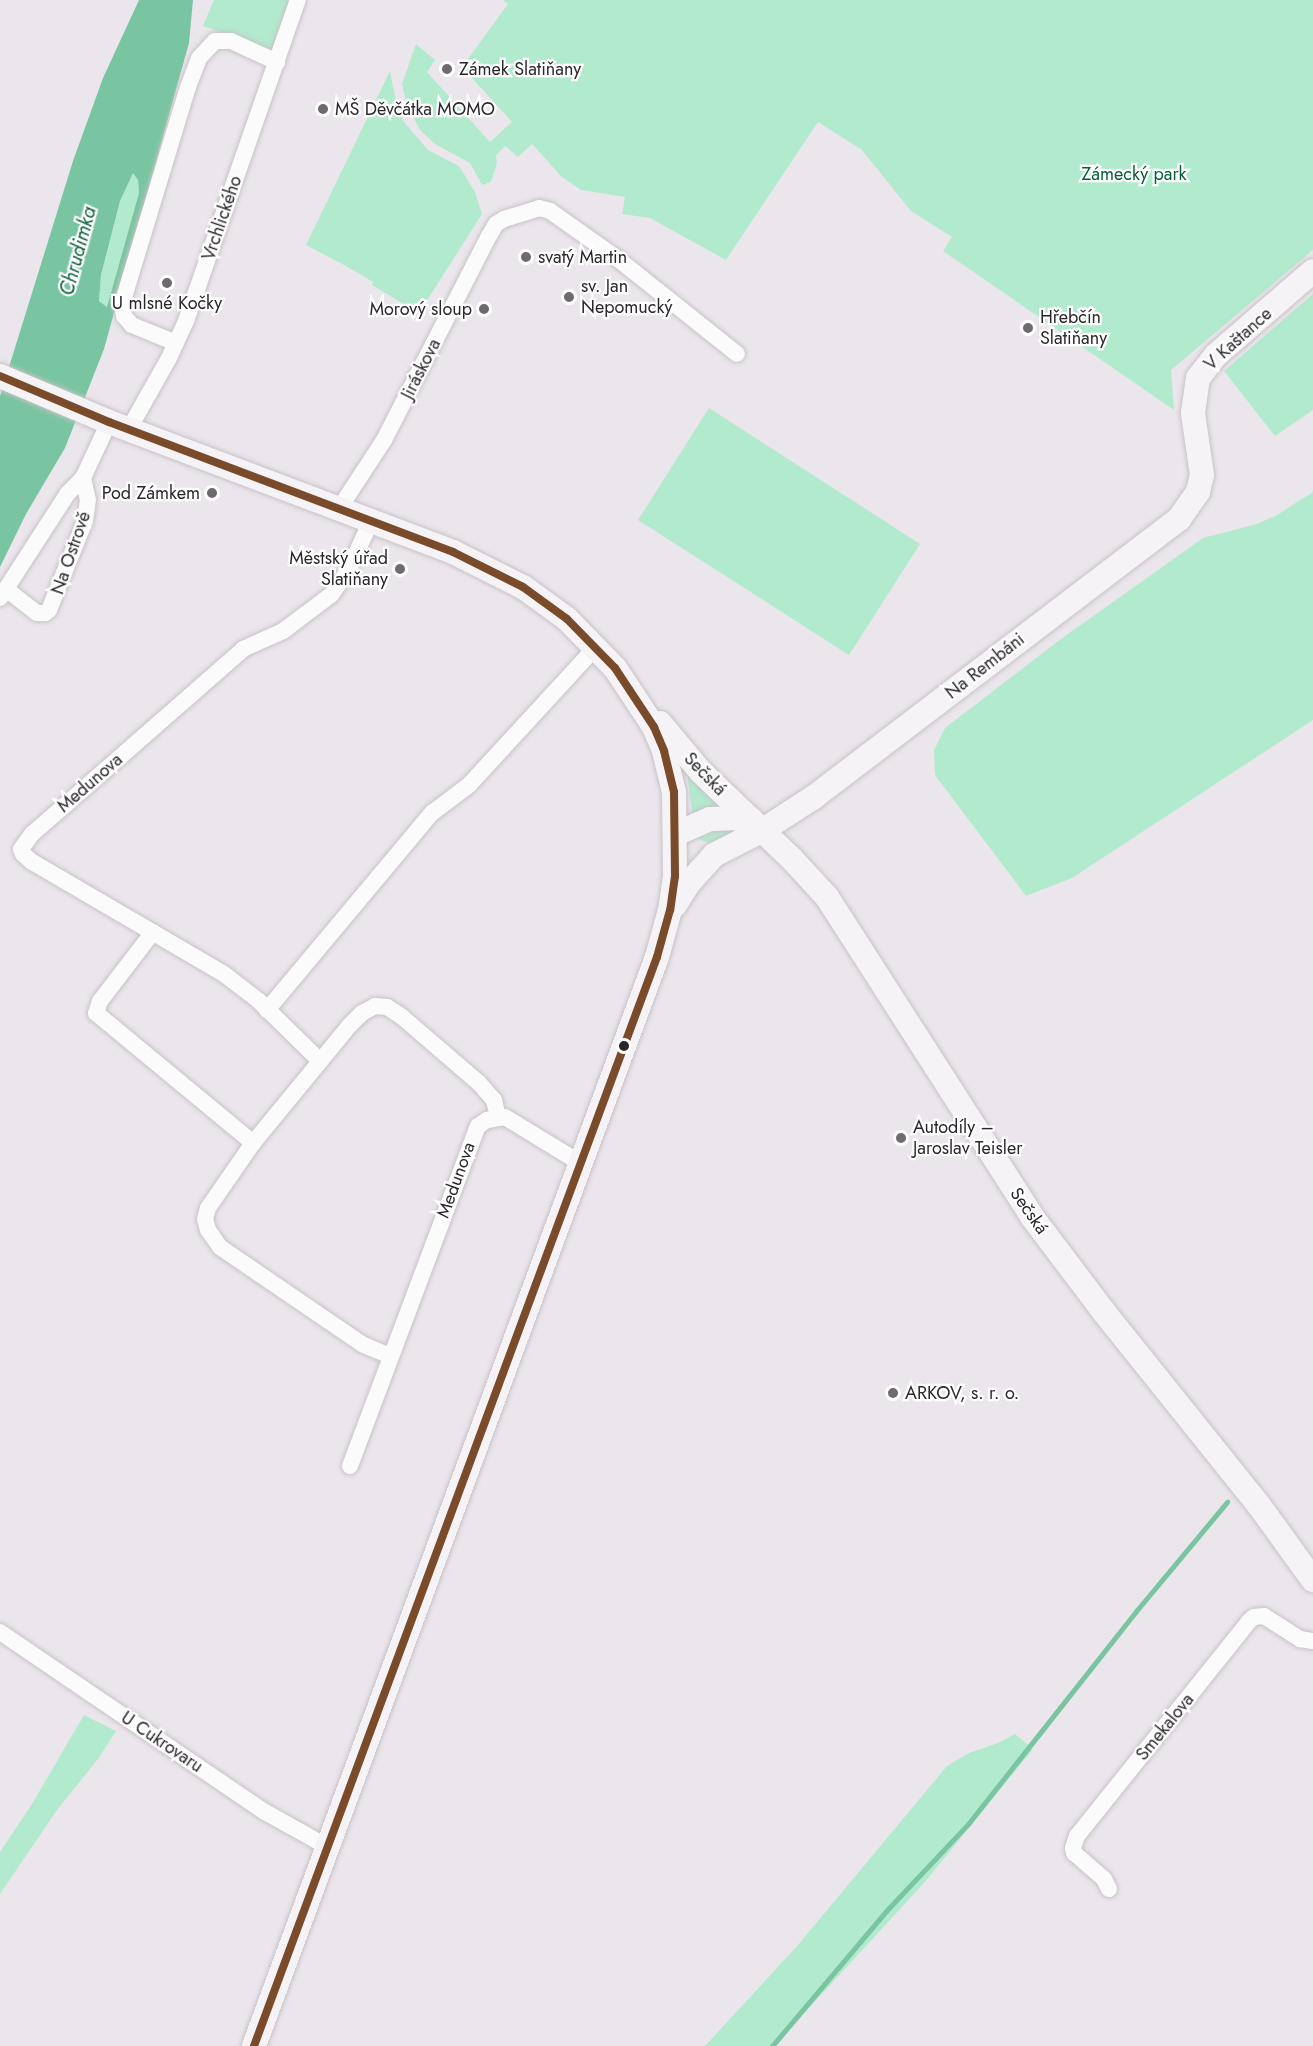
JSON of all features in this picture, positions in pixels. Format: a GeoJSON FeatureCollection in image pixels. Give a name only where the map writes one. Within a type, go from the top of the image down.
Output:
{"type":"FeatureCollection","features":[{"type":"Feature","properties":{"kind":"street","name":"Vrchlického"},"geometry":{"type":"LineString","coordinates":[[113,423],[176,343],[298,0]]}},
{"type":"Feature","properties":{"kind":"street"},"geometry":{"type":"LineString","coordinates":[[176,343],[132,325],[124,316],[122,304],[188,87],[199,58],[215,41],[231,41],[277,62]]}},
{"type":"Feature","properties":{"kind":"street","name":"Jiráskova"},"geometry":{"type":"LineString","coordinates":[[339,509],[384,440],[496,224],[533,209],[550,211],[618,259],[737,354]]}},
{"type":"Feature","properties":{"kind":"street","name":"V Kaštance"},"geometry":{"type":"LineString","coordinates":[[1198,492],[1203,467],[1193,413],[1198,378],[1216,355],[1313,272]]}},
{"type":"Feature","properties":{"kind":"street"},"geometry":{"type":"LineString","coordinates":[[0,376],[113,423],[453,552],[510,580],[561,614],[597,647],[615,668],[647,714],[664,751],[674,792],[676,834],[675,876],[664,935]]}},
{"type":"Feature","properties":{"kind":"street","name":"Na Ostrově"},"geometry":{"type":"LineString","coordinates":[[83,478],[88,500],[85,520],[49,610],[45,613],[37,613],[3,594],[68,493],[83,478],[113,423]]}},
{"type":"Feature","properties":{"kind":"street","name":"Na Rembáni"},"geometry":{"type":"LineString","coordinates":[[758,826],[821,793],[1155,538],[1184,513],[1198,492]]}},
{"type":"Feature","properties":{"kind":"street","name":"Medunova"},"geometry":{"type":"LineString","coordinates":[[320,1061],[267,1010],[224,974],[32,862],[21,852],[22,846],[32,834],[243,649],[283,631],[331,595],[349,569],[371,521]]}},
{"type":"Feature","properties":{"kind":"street"},"geometry":{"type":"LineString","coordinates":[[267,1010],[432,813],[469,785],[597,647]]}},
{"type":"Feature","properties":{"kind":"street","name":"Sečská"},"geometry":{"type":"LineString","coordinates":[[615,668],[693,764],[810,877],[839,913],[999,1167],[1051,1242],[1258,1504],[1313,1580]]}},
{"type":"Feature","properties":{"kind":"street","name":"Sečská"},"geometry":{"type":"LineString","coordinates":[[676,834],[710,819],[734,818],[758,826]]}},
{"type":"Feature","properties":{"kind":"street"},"geometry":{"type":"LineString","coordinates":[[254,2046],[681,892],[708,860],[758,826]]}},
{"type":"Feature","properties":{"kind":"street"},"geometry":{"type":"LineString","coordinates":[[676,834],[704,850],[727,847]]}},
{"type":"Feature","properties":{"kind":"street"},"geometry":{"type":"LineString","coordinates":[[153,932],[100,1001],[96,1013],[253,1143]]}},
{"type":"Feature","properties":{"kind":"street"},"geometry":{"type":"LineString","coordinates":[[390,1356],[362,1344],[227,1252],[211,1236],[205,1218],[208,1208],[253,1143],[356,1018],[369,1009],[382,1005],[401,1016],[480,1083],[494,1100],[498,1117],[511,1119],[582,1164]]}},
{"type":"Feature","properties":{"kind":"street","name":"Medunova"},"geometry":{"type":"LineString","coordinates":[[350,1466],[473,1134],[482,1123],[498,1117]]}},
{"type":"Feature","properties":{"kind":"street","name":"Smekalova"},"geometry":{"type":"LineString","coordinates":[[1109,1889],[1104,1879],[1074,1853],[1073,1848],[1077,1836],[1250,1621],[1254,1617],[1264,1616],[1300,1639],[1313,1641]]}},
{"type":"Feature","properties":{"kind":"street","name":"U Cukrovaru"},"geometry":{"type":"LineString","coordinates":[[0,1632],[265,1812],[328,1847]]}},
{"type":"Feature","properties":{"kind":"green space"},"geometry":{"type":"Polygon","coordinates":[[[214,0],[293,0],[275,51],[203,26],[214,0]]]}},
{"type":"Feature","properties":{"kind":"green space","name":"Zámecký park"},"geometry":{"type":"Polygon","coordinates":[[[503,0],[1313,0],[1313,250],[1171,370],[1174,410],[943,251],[952,237],[911,211],[862,150],[818,122],[726,260],[650,218],[622,214],[625,197],[581,190],[562,177],[532,144],[518,157],[505,146],[496,155],[497,163],[491,182],[482,185],[470,163],[435,144],[420,130],[407,105],[402,84],[416,44],[435,60],[427,72],[490,142],[512,122],[462,67],[508,4],[503,0]]]}},
{"type":"Feature","properties":{"kind":"green space"},"geometry":{"type":"Polygon","coordinates":[[[390,71],[397,107],[404,122],[428,150],[459,166],[475,192],[482,214],[419,313],[372,285],[373,282],[306,245],[390,71]]]}},
{"type":"Feature","properties":{"kind":"green space"},"geometry":{"type":"Polygon","coordinates":[[[133,172],[138,180],[139,193],[107,307],[99,301],[101,275],[120,201],[133,172]]]}},
{"type":"Feature","properties":{"kind":"green space"},"geometry":{"type":"Polygon","coordinates":[[[1313,294],[1313,410],[1275,436],[1224,371],[1313,294]]]}},
{"type":"Feature","properties":{"kind":"green space"},"geometry":{"type":"Polygon","coordinates":[[[709,408],[920,544],[849,655],[638,520],[709,408]]]}},
{"type":"Feature","properties":{"kind":"green space"},"geometry":{"type":"Polygon","coordinates":[[[1313,492],[1313,720],[1072,878],[1026,896],[935,775],[934,750],[945,728],[1061,639],[1203,538],[1257,524],[1277,515],[1313,492]]]}},
{"type":"Feature","properties":{"kind":"green space"},"geometry":{"type":"Polygon","coordinates":[[[686,762],[731,806],[692,814],[686,762]]]}},
{"type":"Feature","properties":{"kind":"green space"},"geometry":{"type":"Polygon","coordinates":[[[746,827],[714,844],[695,838],[695,832],[746,827]]]}},
{"type":"Feature","properties":{"kind":"green space"},"geometry":{"type":"Polygon","coordinates":[[[84,1715],[116,1731],[98,1759],[57,1810],[0,1894],[0,1852],[32,1804],[84,1715]]]}},
{"type":"Feature","properties":{"kind":"green space"},"geometry":{"type":"Polygon","coordinates":[[[1015,1734],[1033,1749],[924,1883],[774,2046],[705,2046],[798,1945],[947,1766],[969,1753],[998,1743],[1015,1734]]]}},
{"type":"Feature","properties":{"kind":"water","name":"Chrudimka"},"geometry":{"type":"Polygon","coordinates":[[[139,0],[193,0],[189,43],[104,349],[65,448],[26,514],[0,567],[0,396],[73,161],[103,78],[139,0]],[[133,173],[120,201],[101,275],[99,301],[107,307],[139,193],[138,180],[133,173]]]}},
{"type":"Feature","properties":{"kind":"waterway"},"geometry":{"type":"LineString","coordinates":[[772,2046],[887,1910],[968,1824],[1137,1610],[1227,1502]]}},
{"type":"Feature","properties":{"kind":"transit line"},"geometry":{"type":"LineString","coordinates":[[0,376],[109,422],[453,552],[523,587],[567,619],[615,668],[654,727],[664,751],[674,792],[675,876],[670,910],[657,957],[254,2046]]}},
{"type":"Feature","properties":{"kind":"place","name":"Zámek Slatiňany"},"geometry":{"type":"Point","coordinates":[447,69]}},
{"type":"Feature","properties":{"kind":"place","name":"MŠ Děvčátka MOMO"},"geometry":{"type":"Point","coordinates":[323,109]}},
{"type":"Feature","properties":{"kind":"place","name":"svatý Martin"},"geometry":{"type":"Point","coordinates":[526,257]}},
{"type":"Feature","properties":{"kind":"place","name":"U mlsné Kočky"},"geometry":{"type":"Point","coordinates":[167,283]}},
{"type":"Feature","properties":{"kind":"place","name":"sv. Jan Nepomucký"},"geometry":{"type":"Point","coordinates":[569,297]}},
{"type":"Feature","properties":{"kind":"place","name":"Morový sloup"},"geometry":{"type":"Point","coordinates":[484,309]}},
{"type":"Feature","properties":{"kind":"place","name":"Hřebčín Slatiňany"},"geometry":{"type":"Point","coordinates":[1028,328]}},
{"type":"Feature","properties":{"kind":"place","name":"Pod Zámkem"},"geometry":{"type":"Point","coordinates":[212,493]}},
{"type":"Feature","properties":{"kind":"place","name":"Městský úřad Slatiňany"},"geometry":{"type":"Point","coordinates":[400,569]}},
{"type":"Feature","properties":{"kind":"place","name":"Autodíly – Jaroslav Teisler"},"geometry":{"type":"Point","coordinates":[901,1138]}},
{"type":"Feature","properties":{"kind":"place","name":"ARKOV, s. r. o."},"geometry":{"type":"Point","coordinates":[893,1393]}}]}
